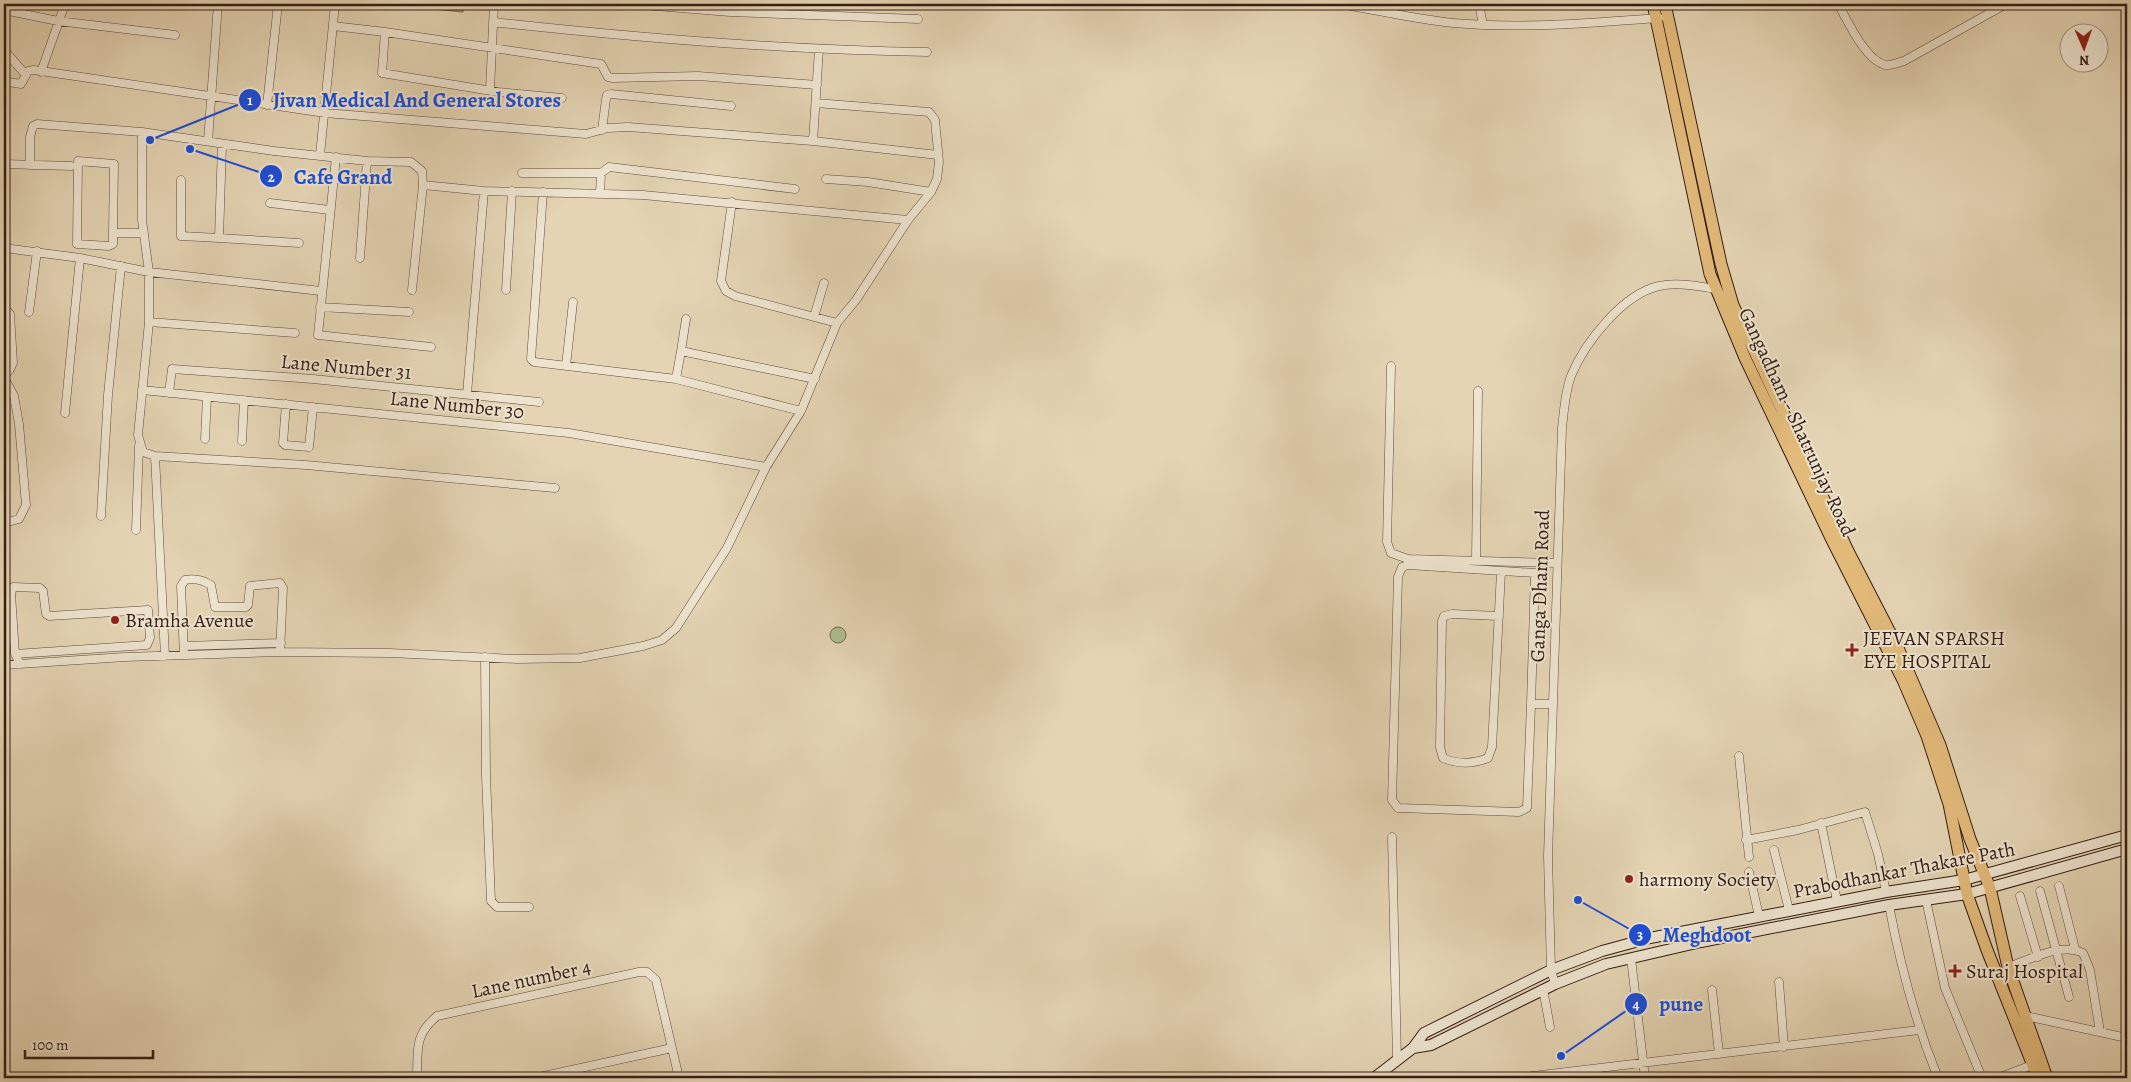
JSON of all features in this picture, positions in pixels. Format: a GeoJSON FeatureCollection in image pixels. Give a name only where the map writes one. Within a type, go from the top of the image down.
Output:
{"type":"FeatureCollection","features":[{"type":"Feature","properties":{"kind":"main road","name":"Gangadham - Shatrunjay Road"},"geometry":{"type":"LineString","coordinates":[[1653,4],[1662,18],[1691,122],[1716,243],[1722,288],[1745,358],[1812,499],[1903,680],[1927,736],[1949,804],[1967,894],[1987,950],[2039,1073]]}},
{"type":"Feature","properties":{"kind":"main road","name":"Gangadham - Shatrunjay Road"},"geometry":{"type":"LineString","coordinates":[[1665,4],[1662,18],[1678,125],[1710,274],[1733,305],[1848,551],[1898,648],[1940,746],[1970,838],[1990,888],[2008,967],[2026,1016],[2039,1073]]}},
{"type":"Feature","properties":{"kind":"main road","name":"Prabodhankar Thakare Path"},"geometry":{"type":"LineString","coordinates":[[1374,1078],[1413,1048],[1424,1033],[1551,970],[1602,951],[1650,938],[1789,910],[1964,880],[2127,835]]}},
{"type":"Feature","properties":{"kind":"main road","name":"Prabodhankar Thakare Path"},"geometry":{"type":"LineString","coordinates":[[1413,1048],[1430,1045],[1543,989],[1606,964],[1662,949],[1889,905],[1967,894],[2127,849]]}},
{"type":"Feature","properties":{"kind":"street"},"geometry":{"type":"LineString","coordinates":[[41,72],[65,4]]}},
{"type":"Feature","properties":{"kind":"street"},"geometry":{"type":"LineString","coordinates":[[208,142],[218,4]]}},
{"type":"Feature","properties":{"kind":"street"},"geometry":{"type":"LineString","coordinates":[[267,104],[278,4]]}},
{"type":"Feature","properties":{"kind":"street"},"geometry":{"type":"LineString","coordinates":[[320,155],[335,4]]}},
{"type":"Feature","properties":{"kind":"street"},"geometry":{"type":"LineString","coordinates":[[490,90],[494,48],[494,4]]}},
{"type":"Feature","properties":{"kind":"street"},"geometry":{"type":"LineString","coordinates":[[631,4],[730,12],[918,19]]}},
{"type":"Feature","properties":{"kind":"street"},"geometry":{"type":"LineString","coordinates":[[1340,4],[1451,22],[1482,25],[1552,26],[1662,18]]}},
{"type":"Feature","properties":{"kind":"street"},"geometry":{"type":"LineString","coordinates":[[1479,4],[1482,25]]}},
{"type":"Feature","properties":{"kind":"street"},"geometry":{"type":"LineString","coordinates":[[1838,4],[1866,51],[1876,61],[1887,66],[1904,61],[2006,4]]}},
{"type":"Feature","properties":{"kind":"street"},"geometry":{"type":"LineString","coordinates":[[4,10],[58,20],[175,35]]}},
{"type":"Feature","properties":{"kind":"street"},"geometry":{"type":"LineString","coordinates":[[493,22],[627,37],[819,49],[927,52]]}},
{"type":"Feature","properties":{"kind":"street"},"geometry":{"type":"LineString","coordinates":[[333,26],[601,64],[615,86]]}},
{"type":"Feature","properties":{"kind":"street"},"geometry":{"type":"LineString","coordinates":[[385,32],[382,73],[498,92],[562,98]]}},
{"type":"Feature","properties":{"kind":"street"},"geometry":{"type":"LineString","coordinates":[[813,141],[819,49]]}},
{"type":"Feature","properties":{"kind":"street"},"geometry":{"type":"LineString","coordinates":[[4,50],[26,74]]}},
{"type":"Feature","properties":{"kind":"street"},"geometry":{"type":"LineString","coordinates":[[8,82],[21,84],[26,74],[31,70],[325,113],[586,134],[628,126],[813,141],[938,155]]}},
{"type":"Feature","properties":{"kind":"street"},"geometry":{"type":"LineString","coordinates":[[608,77],[698,76],[817,85]]}},
{"type":"Feature","properties":{"kind":"street"},"geometry":{"type":"LineString","coordinates":[[602,130],[607,95],[612,94],[731,106]]}},
{"type":"Feature","properties":{"kind":"street"},"geometry":{"type":"LineString","coordinates":[[4,665],[184,655],[280,652],[580,658],[643,646],[662,640],[676,628],[727,548],[766,467],[801,411],[837,323],[856,300],[908,220],[931,192],[939,176],[935,120],[929,112],[816,104]]}},
{"type":"Feature","properties":{"kind":"street"},"geometry":{"type":"LineString","coordinates":[[1678,125],[1691,122]]}},
{"type":"Feature","properties":{"kind":"street"},"geometry":{"type":"LineString","coordinates":[[30,164],[30,136],[33,126],[37,124],[142,132],[222,145],[367,161],[411,162],[422,171],[423,185],[412,290]]}},
{"type":"Feature","properties":{"kind":"street"},"geometry":{"type":"LineString","coordinates":[[136,530],[142,390],[149,322],[150,272],[144,233],[142,132]]}},
{"type":"Feature","properties":{"kind":"street"},"geometry":{"type":"LineString","coordinates":[[219,238],[222,145]]}},
{"type":"Feature","properties":{"kind":"street"},"geometry":{"type":"LineString","coordinates":[[336,157],[318,335],[431,347]]}},
{"type":"Feature","properties":{"kind":"street"},"geometry":{"type":"LineString","coordinates":[[78,161],[114,164],[113,234],[112,244],[109,246],[77,244],[78,161]]}},
{"type":"Feature","properties":{"kind":"street"},"geometry":{"type":"LineString","coordinates":[[360,258],[367,161]]}},
{"type":"Feature","properties":{"kind":"street"},"geometry":{"type":"LineString","coordinates":[[4,164],[71,166]]}},
{"type":"Feature","properties":{"kind":"street"},"geometry":{"type":"LineString","coordinates":[[522,173],[601,173],[605,169],[617,168],[795,189]]}},
{"type":"Feature","properties":{"kind":"street"},"geometry":{"type":"LineString","coordinates":[[600,194],[601,173]]}},
{"type":"Feature","properties":{"kind":"street"},"geometry":{"type":"LineString","coordinates":[[826,178],[868,182],[931,192]]}},
{"type":"Feature","properties":{"kind":"street"},"geometry":{"type":"LineString","coordinates":[[181,180],[181,236],[299,243]]}},
{"type":"Feature","properties":{"kind":"street"},"geometry":{"type":"LineString","coordinates":[[423,185],[484,191],[600,194],[732,202],[908,220]]}},
{"type":"Feature","properties":{"kind":"street"},"geometry":{"type":"LineString","coordinates":[[467,394],[484,191]]}},
{"type":"Feature","properties":{"kind":"street"},"geometry":{"type":"LineString","coordinates":[[506,290],[512,191]]}},
{"type":"Feature","properties":{"kind":"street"},"geometry":{"type":"LineString","coordinates":[[543,192],[531,359],[534,362],[676,379],[801,411]]}},
{"type":"Feature","properties":{"kind":"street"},"geometry":{"type":"LineString","coordinates":[[732,202],[721,281],[726,291],[735,296],[837,323]]}},
{"type":"Feature","properties":{"kind":"street"},"geometry":{"type":"LineString","coordinates":[[270,203],[330,210]]}},
{"type":"Feature","properties":{"kind":"street"},"geometry":{"type":"LineString","coordinates":[[113,234],[144,233]]}},
{"type":"Feature","properties":{"kind":"street"},"geometry":{"type":"LineString","coordinates":[[4,248],[80,258],[150,272],[321,292]]}},
{"type":"Feature","properties":{"kind":"street"},"geometry":{"type":"LineString","coordinates":[[29,312],[37,251]]}},
{"type":"Feature","properties":{"kind":"street"},"geometry":{"type":"LineString","coordinates":[[65,412],[80,258]]}},
{"type":"Feature","properties":{"kind":"street"},"geometry":{"type":"LineString","coordinates":[[102,516],[108,395],[121,266]]}},
{"type":"Feature","properties":{"kind":"street"},"geometry":{"type":"LineString","coordinates":[[814,317],[824,282]]}},
{"type":"Feature","properties":{"kind":"street","name":"Ganga Dham Road"},"geometry":{"type":"LineString","coordinates":[[1555,984],[1551,970],[1548,856],[1556,563],[1565,402],[1571,377],[1581,355],[1598,330],[1637,294],[1668,285],[1722,288]]}},
{"type":"Feature","properties":{"kind":"street"},"geometry":{"type":"LineString","coordinates":[[566,366],[573,302]]}},
{"type":"Feature","properties":{"kind":"street"},"geometry":{"type":"LineString","coordinates":[[320,307],[409,312]]}},
{"type":"Feature","properties":{"kind":"street"},"geometry":{"type":"LineString","coordinates":[[4,308],[10,314],[13,363],[9,371],[4,372]]}},
{"type":"Feature","properties":{"kind":"street"},"geometry":{"type":"LineString","coordinates":[[676,379],[686,319]]}},
{"type":"Feature","properties":{"kind":"street"},"geometry":{"type":"LineString","coordinates":[[149,322],[295,333]]}},
{"type":"Feature","properties":{"kind":"street"},"geometry":{"type":"LineString","coordinates":[[680,351],[814,379]]}},
{"type":"Feature","properties":{"kind":"street"},"geometry":{"type":"LineString","coordinates":[[1391,366],[1387,542],[1392,553],[1408,559],[1556,563]]}},
{"type":"Feature","properties":{"kind":"street","name":"Lane Number 31"},"geometry":{"type":"LineString","coordinates":[[169,393],[172,369],[313,379],[539,402]]}},
{"type":"Feature","properties":{"kind":"street"},"geometry":{"type":"LineString","coordinates":[[4,382],[7,383],[14,396],[19,424],[26,505],[19,519],[4,523]]}},
{"type":"Feature","properties":{"kind":"street","name":"Lane Number 30"},"geometry":{"type":"LineString","coordinates":[[142,390],[569,433],[766,467]]}},
{"type":"Feature","properties":{"kind":"street"},"geometry":{"type":"LineString","coordinates":[[1476,561],[1478,391]]}},
{"type":"Feature","properties":{"kind":"street"},"geometry":{"type":"LineString","coordinates":[[205,439],[207,397]]}},
{"type":"Feature","properties":{"kind":"street"},"geometry":{"type":"LineString","coordinates":[[242,441],[244,400]]}},
{"type":"Feature","properties":{"kind":"street"},"geometry":{"type":"LineString","coordinates":[[286,404],[283,443],[285,445],[309,447],[313,407]]}},
{"type":"Feature","properties":{"kind":"street"},"geometry":{"type":"LineString","coordinates":[[139,444],[143,452],[155,456],[306,465],[555,488]]}},
{"type":"Feature","properties":{"kind":"street"},"geometry":{"type":"LineString","coordinates":[[306,465],[308,451]]}},
{"type":"Feature","properties":{"kind":"street"},"geometry":{"type":"LineString","coordinates":[[155,456],[165,656]]}},
{"type":"Feature","properties":{"kind":"street"},"geometry":{"type":"LineString","coordinates":[[1408,565],[1535,573],[1531,704],[1527,808],[1519,812],[1398,808],[1392,800],[1398,577],[1402,567],[1408,565]]}},
{"type":"Feature","properties":{"kind":"street"},"geometry":{"type":"LineString","coordinates":[[1499,616],[1452,614],[1444,616],[1442,621],[1440,748],[1443,758],[1454,763],[1482,761],[1488,758],[1492,747],[1499,616],[1501,572]]}},
{"type":"Feature","properties":{"kind":"street"},"geometry":{"type":"LineString","coordinates":[[184,655],[181,586],[185,580],[190,579],[198,579],[211,586],[215,607],[246,607],[248,605],[250,586],[280,583],[283,588],[280,652]]}},
{"type":"Feature","properties":{"kind":"street"},"geometry":{"type":"LineString","coordinates":[[15,654],[147,645],[150,638],[148,610],[49,616],[46,614],[43,592],[40,588],[13,588],[10,594],[15,654],[20,664]]}},
{"type":"Feature","properties":{"kind":"street"},"geometry":{"type":"LineString","coordinates":[[184,646],[280,643]]}},
{"type":"Feature","properties":{"kind":"street"},"geometry":{"type":"LineString","coordinates":[[485,657],[491,901],[497,907],[529,907]]}},
{"type":"Feature","properties":{"kind":"street"},"geometry":{"type":"LineString","coordinates":[[1531,704],[1552,704]]}},
{"type":"Feature","properties":{"kind":"street"},"geometry":{"type":"LineString","coordinates":[[1739,756],[1749,857]]}},
{"type":"Feature","properties":{"kind":"street"},"geometry":{"type":"LineString","coordinates":[[1746,840],[1798,830],[1865,812],[1878,854],[1886,892]]}},
{"type":"Feature","properties":{"kind":"street"},"geometry":{"type":"LineString","coordinates":[[1822,823],[1837,901]]}},
{"type":"Feature","properties":{"kind":"street"},"geometry":{"type":"LineString","coordinates":[[1392,837],[1397,1060]]}},
{"type":"Feature","properties":{"kind":"street"},"geometry":{"type":"LineString","coordinates":[[1774,850],[1789,910]]}},
{"type":"Feature","properties":{"kind":"street"},"geometry":{"type":"LineString","coordinates":[[1749,872],[1759,916]]}},
{"type":"Feature","properties":{"kind":"street"},"geometry":{"type":"LineString","coordinates":[[2059,886],[2075,949]]}},
{"type":"Feature","properties":{"kind":"street"},"geometry":{"type":"LineString","coordinates":[[2040,891],[2069,997]]}},
{"type":"Feature","properties":{"kind":"street"},"geometry":{"type":"LineString","coordinates":[[2020,896],[2038,957]]}},
{"type":"Feature","properties":{"kind":"street"},"geometry":{"type":"LineString","coordinates":[[1926,900],[1945,988],[1982,1078]]}},
{"type":"Feature","properties":{"kind":"street"},"geometry":{"type":"LineString","coordinates":[[1889,905],[1906,986],[1919,1030],[1938,1078]]}},
{"type":"Feature","properties":{"kind":"street"},"geometry":{"type":"LineString","coordinates":[[2008,967],[2056,951],[2075,949],[2083,953],[2087,960],[2100,1032]]}},
{"type":"Feature","properties":{"kind":"street"},"geometry":{"type":"LineString","coordinates":[[1631,958],[1645,1078]]}},
{"type":"Feature","properties":{"kind":"street","name":"Lane number 4"},"geometry":{"type":"LineString","coordinates":[[416,1078],[418,1041],[425,1026],[437,1016],[639,972],[647,972],[656,980],[672,1048]]}},
{"type":"Feature","properties":{"kind":"street"},"geometry":{"type":"LineString","coordinates":[[1779,982],[1784,1047]]}},
{"type":"Feature","properties":{"kind":"street"},"geometry":{"type":"LineString","coordinates":[[1543,989],[1550,1028]]}},
{"type":"Feature","properties":{"kind":"street"},"geometry":{"type":"LineString","coordinates":[[1712,990],[1719,1054]]}},
{"type":"Feature","properties":{"kind":"street"},"geometry":{"type":"LineString","coordinates":[[2026,1016],[2127,1038]]}},
{"type":"Feature","properties":{"kind":"street"},"geometry":{"type":"LineString","coordinates":[[1516,1078],[1919,1030]]}},
{"type":"Feature","properties":{"kind":"street"},"geometry":{"type":"LineString","coordinates":[[535,1078],[672,1048],[679,1078]]}},
{"type":"Feature","properties":{"kind":"street"},"geometry":{"type":"LineString","coordinates":[[1998,1078],[2039,1073]]}},
{"type":"Feature","properties":{"kind":"green space"},"geometry":{"type":"Polygon","coordinates":[[[382,4],[463,4],[463,12],[382,4]]]}},
{"type":"Feature","properties":{"kind":"green space"},"geometry":{"type":"Polygon","coordinates":[[[838,627],[846,635],[838,643],[830,635],[838,627]]]}},
{"type":"Feature","properties":{"kind":"place","name":"Jivan Medical And General Stores"},"geometry":{"type":"Point","coordinates":[150,140]}},
{"type":"Feature","properties":{"kind":"place","name":"Cafe Grand"},"geometry":{"type":"Point","coordinates":[190,149]}},
{"type":"Feature","properties":{"kind":"place","name":"Bramha Avenue"},"geometry":{"type":"Point","coordinates":[115,620]}},
{"type":"Feature","properties":{"kind":"place","name":"JEEVAN SPARSH EYE HOSPITAL"},"geometry":{"type":"Point","coordinates":[1852,650]}},
{"type":"Feature","properties":{"kind":"place","name":"harmony Society"},"geometry":{"type":"Point","coordinates":[1629,879]}},
{"type":"Feature","properties":{"kind":"place","name":"Meghdoot"},"geometry":{"type":"Point","coordinates":[1578,900]}},
{"type":"Feature","properties":{"kind":"place","name":"Suraj Hospital"},"geometry":{"type":"Point","coordinates":[1955,971]}},
{"type":"Feature","properties":{"kind":"place","name":"pune"},"geometry":{"type":"Point","coordinates":[1561,1056]}}]}
